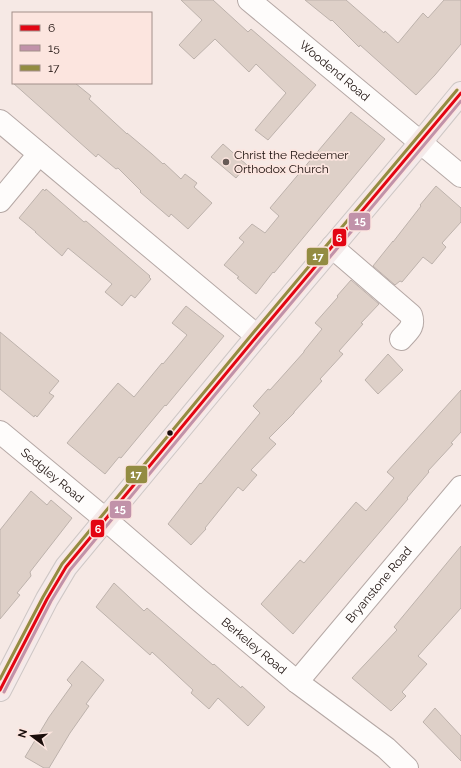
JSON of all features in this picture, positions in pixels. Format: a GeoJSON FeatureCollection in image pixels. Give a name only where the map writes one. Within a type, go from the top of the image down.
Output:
{"type":"FeatureCollection","features":[{"type":"Feature","properties":{"kind":"main road"},"geometry":{"type":"LineString","coordinates":[[0,690],[47,599],[66,567],[256,336],[461,93]]}},
{"type":"Feature","properties":{"kind":"street","name":"Woodend Road"},"geometry":{"type":"LineString","coordinates":[[249,0],[461,176]]}},
{"type":"Feature","properties":{"kind":"street"},"geometry":{"type":"LineString","coordinates":[[0,121],[256,336]]}},
{"type":"Feature","properties":{"kind":"street"},"geometry":{"type":"LineString","coordinates":[[0,200],[39,154]]}},
{"type":"Feature","properties":{"kind":"street"},"geometry":{"type":"LineString","coordinates":[[332,247],[411,315],[413,321],[411,327],[401,339]]}},
{"type":"Feature","properties":{"kind":"street","name":"Sedgley Road"},"geometry":{"type":"LineString","coordinates":[[0,432],[105,519]]}},
{"type":"Feature","properties":{"kind":"street","name":"Bryanstone Road"},"geometry":{"type":"LineString","coordinates":[[297,682],[461,487]]}},
{"type":"Feature","properties":{"kind":"street","name":"Berkeley Road"},"geometry":{"type":"LineString","coordinates":[[105,519],[297,682],[386,748],[407,768]]}},
{"type":"Feature","properties":{"kind":"building"},"geometry":{"type":"Polygon","coordinates":[[[181,0],[213,0],[248,32],[251,29],[316,85],[268,140],[255,130],[286,93],[256,64],[249,72],[215,39],[194,59],[179,45],[202,20],[181,0]]]}},
{"type":"Feature","properties":{"kind":"building"},"geometry":{"type":"Polygon","coordinates":[[[305,0],[346,0],[384,33],[385,31],[398,43],[423,13],[428,18],[444,0],[461,0],[461,44],[416,95],[360,45],[359,47],[332,20],[331,21],[305,0]]]}},
{"type":"Feature","properties":{"kind":"building"},"geometry":{"type":"Polygon","coordinates":[[[14,84],[76,84],[91,96],[89,99],[127,134],[163,164],[164,163],[181,179],[185,174],[197,183],[194,187],[212,203],[188,229],[171,214],[169,217],[140,192],[141,191],[118,168],[116,169],[98,154],[96,157],[14,84]]]}},
{"type":"Feature","properties":{"kind":"building"},"geometry":{"type":"Polygon","coordinates":[[[351,112],[385,139],[256,294],[224,265],[244,242],[239,238],[252,224],[265,233],[279,216],[270,208],[351,112]]]}},
{"type":"Feature","properties":{"kind":"building"},"geometry":{"type":"Polygon","coordinates":[[[223,144],[247,165],[236,178],[211,157],[223,144]]]}},
{"type":"Feature","properties":{"kind":"building"},"geometry":{"type":"Polygon","coordinates":[[[436,186],[461,208],[461,222],[442,243],[446,247],[432,264],[423,257],[402,282],[400,281],[395,285],[373,266],[436,186]]]}},
{"type":"Feature","properties":{"kind":"building"},"geometry":{"type":"Polygon","coordinates":[[[43,189],[45,191],[46,189],[84,222],[86,221],[150,276],[149,277],[151,279],[135,298],[131,295],[122,306],[105,292],[112,284],[68,248],[62,256],[19,218],[43,189]]]}},
{"type":"Feature","properties":{"kind":"building"},"geometry":{"type":"Polygon","coordinates":[[[351,280],[379,304],[361,323],[363,324],[339,351],[343,354],[320,379],[322,381],[294,413],[269,438],[276,444],[251,470],[257,475],[243,491],[238,487],[205,528],[206,529],[191,545],[168,524],[200,483],[201,484],[260,413],[253,406],[268,389],[270,390],[304,352],[322,329],[315,323],[351,280]]]}},
{"type":"Feature","properties":{"kind":"building"},"geometry":{"type":"Polygon","coordinates":[[[186,306],[224,336],[166,406],[165,405],[121,458],[119,457],[105,474],[67,443],[118,383],[134,397],[162,363],[163,364],[187,335],[172,323],[186,306]]]}},
{"type":"Feature","properties":{"kind":"building"},"geometry":{"type":"Polygon","coordinates":[[[0,332],[59,381],[49,393],[54,396],[37,417],[35,415],[34,417],[0,389],[0,332]]]}},
{"type":"Feature","properties":{"kind":"building"},"geometry":{"type":"Polygon","coordinates":[[[388,354],[403,370],[378,394],[365,380],[388,354]]]}},
{"type":"Feature","properties":{"kind":"building"},"geometry":{"type":"Polygon","coordinates":[[[461,390],[461,432],[451,443],[453,444],[428,471],[429,472],[407,498],[408,499],[293,634],[261,604],[300,560],[304,563],[356,502],[366,511],[394,478],[387,472],[461,390]]]}},
{"type":"Feature","properties":{"kind":"building"},"geometry":{"type":"Polygon","coordinates":[[[31,491],[47,505],[51,500],[72,518],[30,572],[31,576],[17,593],[20,595],[0,619],[0,530],[31,491]]]}},
{"type":"Feature","properties":{"kind":"building"},"geometry":{"type":"Polygon","coordinates":[[[461,546],[461,608],[418,656],[427,664],[402,692],[406,696],[391,711],[352,678],[397,630],[394,627],[461,546]]]}},
{"type":"Feature","properties":{"kind":"building"},"geometry":{"type":"Polygon","coordinates":[[[114,583],[144,611],[147,608],[241,688],[242,686],[265,707],[248,726],[218,698],[209,709],[191,693],[193,690],[152,652],[150,655],[96,607],[114,583]]]}},
{"type":"Feature","properties":{"kind":"building"},"geometry":{"type":"Polygon","coordinates":[[[82,661],[104,680],[86,704],[89,706],[70,733],[49,768],[44,768],[25,757],[49,717],[72,685],[67,680],[82,661]]]}},
{"type":"Feature","properties":{"kind":"building"},"geometry":{"type":"Polygon","coordinates":[[[435,708],[461,736],[461,761],[423,722],[435,708]]]}},
{"type":"Feature","properties":{"kind":"transit line","name":"17"},"geometry":{"type":"LineString","coordinates":[[0,679],[62,564],[457,90]]}},
{"type":"Feature","properties":{"kind":"transit line","name":"6"},"geometry":{"type":"LineString","coordinates":[[0,690],[47,599],[66,567],[461,93]]}},
{"type":"Feature","properties":{"kind":"transit line","name":"15"},"geometry":{"type":"LineString","coordinates":[[4,692],[51,601],[70,570],[261,339],[461,101]]}},
{"type":"Feature","properties":{"kind":"place","name":"Christ the Redeemer Orthodox Church"},"geometry":{"type":"Point","coordinates":[226,162]}}]}
